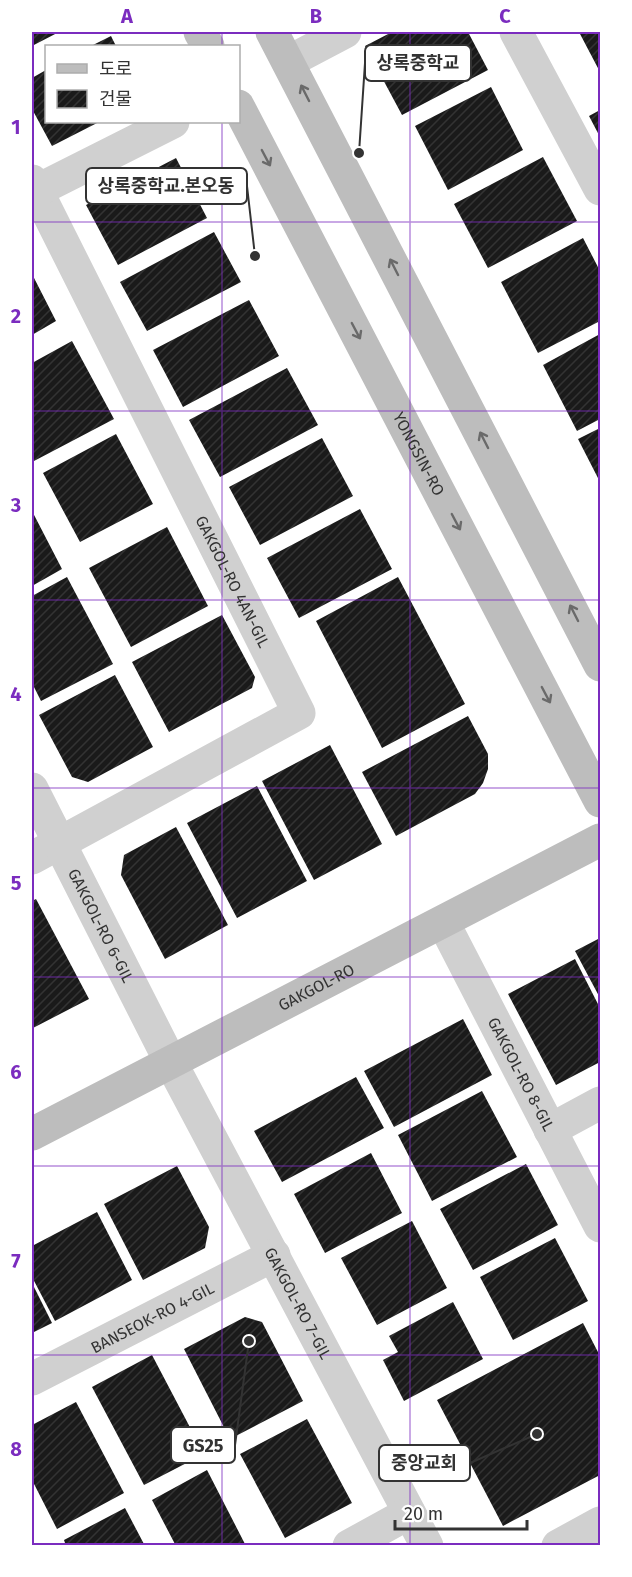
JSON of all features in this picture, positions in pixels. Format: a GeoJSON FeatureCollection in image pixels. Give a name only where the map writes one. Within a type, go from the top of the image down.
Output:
{"type":"FeatureCollection","features":[{"type":"Feature","properties":{"kind":"main road"},"geometry":{"type":"LineString","coordinates":[[272,32],[600,665]]}},
{"type":"Feature","properties":{"kind":"main road","name":"YONGSIN-RO"},"geometry":{"type":"LineString","coordinates":[[240,110],[600,801]]}},
{"type":"Feature","properties":{"kind":"main road","name":"GAKGOL-RO"},"geometry":{"type":"LineString","coordinates":[[32,1134],[600,840]]}},
{"type":"Feature","properties":{"kind":"street"},"geometry":{"type":"LineString","coordinates":[[288,62],[345,32]]}},
{"type":"Feature","properties":{"kind":"street"},"geometry":{"type":"LineString","coordinates":[[516,32],[600,189]]}},
{"type":"Feature","properties":{"kind":"street"},"geometry":{"type":"LineString","coordinates":[[33,188],[171,123]]}},
{"type":"Feature","properties":{"kind":"street","name":"GAKGOL-RO 4AN-GIL"},"geometry":{"type":"LineString","coordinates":[[32,858],[298,713],[33,188]]}},
{"type":"Feature","properties":{"kind":"street","name":"GAKGOL-RO 6-GIL"},"geometry":{"type":"LineString","coordinates":[[32,789],[171,1061]]}},
{"type":"Feature","properties":{"kind":"street","name":"GAKGOL-RO 8-GIL"},"geometry":{"type":"LineString","coordinates":[[443,922],[600,1226]]}},
{"type":"Feature","properties":{"kind":"street","name":"GAKGOL-RO 7-GIL"},"geometry":{"type":"LineString","coordinates":[[171,1061],[427,1545]]}},
{"type":"Feature","properties":{"kind":"street"},"geometry":{"type":"LineString","coordinates":[[550,1130],[600,1103]]}},
{"type":"Feature","properties":{"kind":"street","name":"BANSEOK-RO 4-GIL"},"geometry":{"type":"LineString","coordinates":[[32,1379],[274,1255]]}},
{"type":"Feature","properties":{"kind":"street"},"geometry":{"type":"LineString","coordinates":[[349,1545],[409,1513]]}},
{"type":"Feature","properties":{"kind":"street"},"geometry":{"type":"LineString","coordinates":[[558,1545],[600,1523]]}},
{"type":"Feature","properties":{"kind":"building"},"geometry":{"type":"Polygon","coordinates":[[[32,32],[59,32],[32,46],[32,32]]]}},
{"type":"Feature","properties":{"kind":"building"},"geometry":{"type":"Polygon","coordinates":[[[392,32],[468,32],[488,70],[402,115],[365,46],[392,32]]]}},
{"type":"Feature","properties":{"kind":"building"},"geometry":{"type":"Polygon","coordinates":[[[579,32],[600,32],[600,72],[579,32]]]}},
{"type":"Feature","properties":{"kind":"building"},"geometry":{"type":"Polygon","coordinates":[[[111,36],[116,45],[93,45],[111,36]]]}},
{"type":"Feature","properties":{"kind":"building"},"geometry":{"type":"Polygon","coordinates":[[[45,71],[45,123],[97,123],[52,146],[32,109],[32,78],[45,71]]]}},
{"type":"Feature","properties":{"kind":"building"},"geometry":{"type":"Polygon","coordinates":[[[491,87],[523,150],[448,190],[415,126],[491,87]]]}},
{"type":"Feature","properties":{"kind":"building"},"geometry":{"type":"Polygon","coordinates":[[[600,110],[600,137],[589,116],[600,110]]]}},
{"type":"Feature","properties":{"kind":"building"},"geometry":{"type":"Polygon","coordinates":[[[543,157],[577,221],[488,268],[454,204],[543,157]]]}},
{"type":"Feature","properties":{"kind":"building"},"geometry":{"type":"Polygon","coordinates":[[[176,158],[207,218],[118,265],[86,205],[176,158]]]}},
{"type":"Feature","properties":{"kind":"building"},"geometry":{"type":"Polygon","coordinates":[[[214,232],[241,282],[147,331],[120,282],[214,232]]]}},
{"type":"Feature","properties":{"kind":"building"},"geometry":{"type":"Polygon","coordinates":[[[583,238],[600,271],[600,321],[538,353],[501,282],[583,238]]]}},
{"type":"Feature","properties":{"kind":"building"},"geometry":{"type":"Polygon","coordinates":[[[32,274],[56,321],[32,335],[32,274]]]}},
{"type":"Feature","properties":{"kind":"building"},"geometry":{"type":"Polygon","coordinates":[[[249,300],[279,356],[183,407],[153,350],[249,300]]]}},
{"type":"Feature","properties":{"kind":"building"},"geometry":{"type":"Polygon","coordinates":[[[600,334],[600,419],[577,431],[543,365],[600,334]]]}},
{"type":"Feature","properties":{"kind":"building"},"geometry":{"type":"Polygon","coordinates":[[[72,341],[114,419],[34,461],[32,457],[32,363],[72,341]]]}},
{"type":"Feature","properties":{"kind":"building"},"geometry":{"type":"Polygon","coordinates":[[[287,368],[318,425],[220,477],[189,420],[287,368]]]}},
{"type":"Feature","properties":{"kind":"building"},"geometry":{"type":"Polygon","coordinates":[[[600,428],[600,482],[578,439],[600,428]]]}},
{"type":"Feature","properties":{"kind":"building"},"geometry":{"type":"Polygon","coordinates":[[[116,434],[153,504],[80,542],[43,473],[116,434]]]}},
{"type":"Feature","properties":{"kind":"building"},"geometry":{"type":"Polygon","coordinates":[[[322,438],[353,496],[260,545],[229,487],[322,438]]]}},
{"type":"Feature","properties":{"kind":"building"},"geometry":{"type":"Polygon","coordinates":[[[360,509],[392,569],[299,618],[267,558],[360,509]]]}},
{"type":"Feature","properties":{"kind":"building"},"geometry":{"type":"Polygon","coordinates":[[[32,511],[62,569],[32,586],[32,511]]]}},
{"type":"Feature","properties":{"kind":"building"},"geometry":{"type":"Polygon","coordinates":[[[167,527],[208,606],[131,647],[89,568],[167,527]]]}},
{"type":"Feature","properties":{"kind":"building"},"geometry":{"type":"Polygon","coordinates":[[[67,577],[113,664],[41,701],[32,683],[32,596],[67,577]]]}},
{"type":"Feature","properties":{"kind":"building"},"geometry":{"type":"Polygon","coordinates":[[[398,577],[465,704],[382,748],[316,621],[398,577]]]}},
{"type":"Feature","properties":{"kind":"building"},"geometry":{"type":"Polygon","coordinates":[[[222,615],[255,677],[252,688],[169,732],[132,662],[222,615]]]}},
{"type":"Feature","properties":{"kind":"building"},"geometry":{"type":"Polygon","coordinates":[[[115,675],[153,747],[88,782],[72,777],[39,715],[115,675]]]}},
{"type":"Feature","properties":{"kind":"building"},"geometry":{"type":"Polygon","coordinates":[[[468,716],[488,754],[488,769],[483,783],[475,794],[396,836],[362,772],[468,716]]]}},
{"type":"Feature","properties":{"kind":"building"},"geometry":{"type":"Polygon","coordinates":[[[330,745],[382,844],[314,880],[262,781],[330,745]]]}},
{"type":"Feature","properties":{"kind":"building"},"geometry":{"type":"Polygon","coordinates":[[[257,786],[307,881],[237,918],[187,823],[257,786]]]}},
{"type":"Feature","properties":{"kind":"building"},"geometry":{"type":"Polygon","coordinates":[[[176,827],[228,925],[165,959],[121,875],[124,855],[176,827]]]}},
{"type":"Feature","properties":{"kind":"building"},"geometry":{"type":"Polygon","coordinates":[[[36,899],[89,999],[33,1028],[32,901],[36,899]]]}},
{"type":"Feature","properties":{"kind":"building"},"geometry":{"type":"Polygon","coordinates":[[[600,938],[600,998],[575,951],[600,938]]]}},
{"type":"Feature","properties":{"kind":"building"},"geometry":{"type":"Polygon","coordinates":[[[575,959],[600,1008],[600,1062],[556,1085],[508,994],[575,959]]]}},
{"type":"Feature","properties":{"kind":"building"},"geometry":{"type":"Polygon","coordinates":[[[463,1019],[492,1075],[394,1127],[364,1071],[463,1019]]]}},
{"type":"Feature","properties":{"kind":"building"},"geometry":{"type":"Polygon","coordinates":[[[356,1077],[384,1128],[282,1182],[254,1131],[356,1077]]]}},
{"type":"Feature","properties":{"kind":"building"},"geometry":{"type":"Polygon","coordinates":[[[482,1091],[517,1157],[432,1201],[398,1135],[482,1091]]]}},
{"type":"Feature","properties":{"kind":"building"},"geometry":{"type":"Polygon","coordinates":[[[371,1153],[402,1213],[325,1253],[294,1194],[371,1153]]]}},
{"type":"Feature","properties":{"kind":"building"},"geometry":{"type":"Polygon","coordinates":[[[526,1164],[558,1225],[473,1270],[440,1209],[526,1164]]]}},
{"type":"Feature","properties":{"kind":"building"},"geometry":{"type":"Polygon","coordinates":[[[177,1166],[209,1227],[205,1248],[143,1280],[104,1204],[177,1166]]]}},
{"type":"Feature","properties":{"kind":"building"},"geometry":{"type":"Polygon","coordinates":[[[97,1212],[132,1280],[55,1321],[32,1277],[32,1246],[97,1212]]]}},
{"type":"Feature","properties":{"kind":"building"},"geometry":{"type":"Polygon","coordinates":[[[412,1221],[447,1288],[377,1325],[341,1258],[412,1221]]]}},
{"type":"Feature","properties":{"kind":"building"},"geometry":{"type":"Polygon","coordinates":[[[555,1238],[588,1301],[513,1340],[480,1277],[555,1238]]]}},
{"type":"Feature","properties":{"kind":"building"},"geometry":{"type":"Polygon","coordinates":[[[32,1283],[52,1323],[32,1333],[32,1283]]]}},
{"type":"Feature","properties":{"kind":"building"},"geometry":{"type":"Polygon","coordinates":[[[453,1302],[483,1359],[404,1401],[383,1360],[398,1352],[389,1336],[453,1302]]]}},
{"type":"Feature","properties":{"kind":"building"},"geometry":{"type":"Polygon","coordinates":[[[245,1317],[262,1322],[303,1401],[230,1439],[184,1349],[245,1317]]]}},
{"type":"Feature","properties":{"kind":"building"},"geometry":{"type":"Polygon","coordinates":[[[583,1323],[600,1356],[600,1475],[503,1526],[437,1400],[583,1323]]]}},
{"type":"Feature","properties":{"kind":"building"},"geometry":{"type":"Polygon","coordinates":[[[152,1355],[204,1454],[144,1485],[92,1387],[152,1355]]]}},
{"type":"Feature","properties":{"kind":"building"},"geometry":{"type":"Polygon","coordinates":[[[76,1402],[124,1493],[57,1529],[32,1480],[32,1425],[76,1402]]]}},
{"type":"Feature","properties":{"kind":"building"},"geometry":{"type":"Polygon","coordinates":[[[307,1419],[352,1503],[285,1538],[240,1454],[307,1419]]]}},
{"type":"Feature","properties":{"kind":"building"},"geometry":{"type":"Polygon","coordinates":[[[207,1470],[246,1546],[176,1546],[152,1500],[207,1470]]]}},
{"type":"Feature","properties":{"kind":"building"},"geometry":{"type":"Polygon","coordinates":[[[125,1508],[145,1546],[66,1546],[64,1540],[125,1508]]]}},
{"type":"Feature","properties":{"kind":"place","name":"상록중학교"},"geometry":{"type":"Point","coordinates":[359,153]}},
{"type":"Feature","properties":{"kind":"place","name":"상록중학교.본오동"},"geometry":{"type":"Point","coordinates":[255,256]}},
{"type":"Feature","properties":{"kind":"place","name":"GS25"},"geometry":{"type":"Point","coordinates":[249,1341]}},
{"type":"Feature","properties":{"kind":"place","name":"중앙교회"},"geometry":{"type":"Point","coordinates":[537,1434]}}]}
